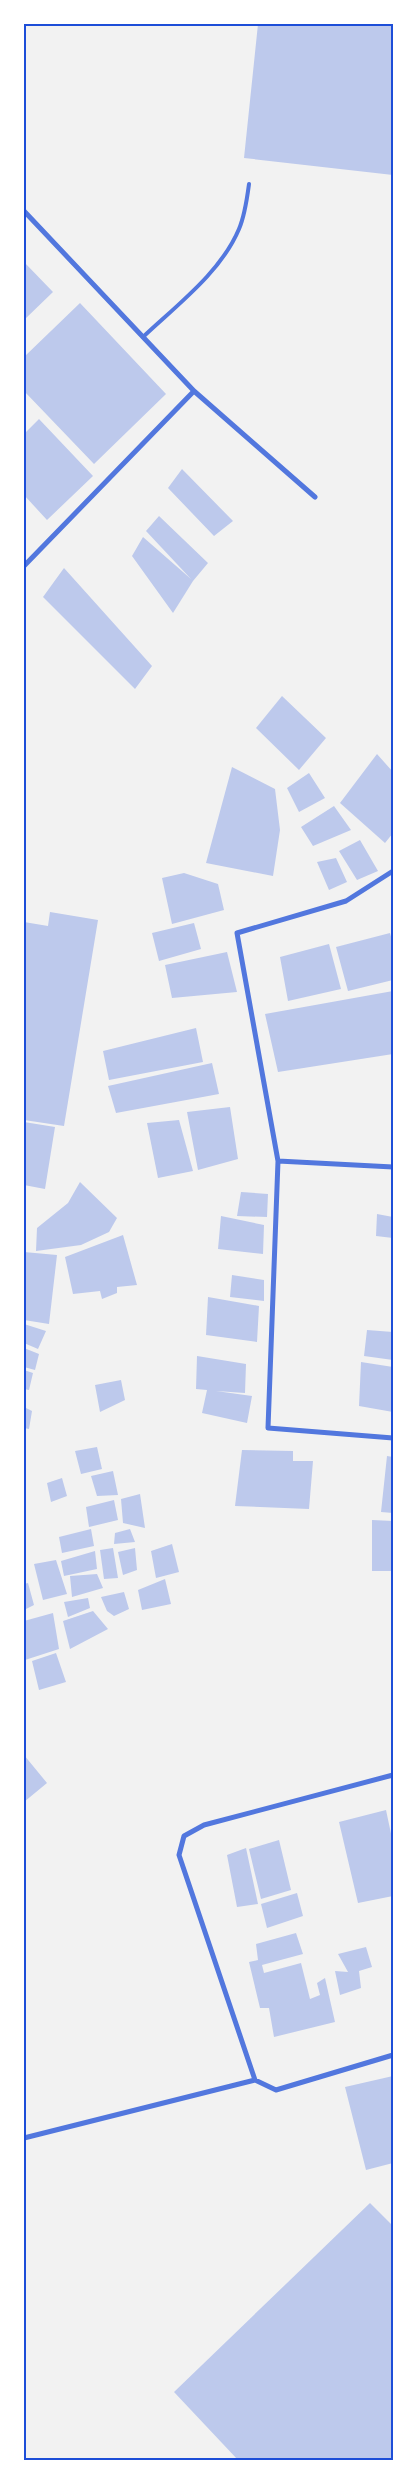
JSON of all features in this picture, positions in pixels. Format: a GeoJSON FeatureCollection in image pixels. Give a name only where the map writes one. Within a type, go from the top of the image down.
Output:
{"type":"FeatureCollection","features":[{"type":"Feature","properties":{"kind":"street"},"geometry":{"type":"LineString","coordinates":[[24,211],[194,391],[315,498]]}},
{"type":"Feature","properties":{"kind":"street"},"geometry":{"type":"LineString","coordinates":[[24,566],[194,391]]}},
{"type":"Feature","properties":{"kind":"street"},"geometry":{"type":"LineString","coordinates":[[393,871],[346,901],[237,933],[278,1162],[268,1428],[393,1438]]}},
{"type":"Feature","properties":{"kind":"street"},"geometry":{"type":"LineString","coordinates":[[278,1162],[393,1167]]}},
{"type":"Feature","properties":{"kind":"street"},"geometry":{"type":"LineString","coordinates":[[255,2080],[180,1856],[184,1836],[204,1825],[393,1775]]}},
{"type":"Feature","properties":{"kind":"street"},"geometry":{"type":"LineString","coordinates":[[24,2138],[255,2080],[276,2090],[393,2055]]}},
{"type":"Feature","properties":{"kind":"lane"},"geometry":{"type":"LineString","coordinates":[[144,337],[203,280],[223,256],[239,229],[250,184]]}},
{"type":"Feature","properties":{"kind":"building"},"geometry":{"type":"Polygon","coordinates":[[[258,24],[393,24],[393,175],[244,158],[258,24]]]}},
{"type":"Feature","properties":{"kind":"building"},"geometry":{"type":"Polygon","coordinates":[[[24,262],[53,292],[24,320],[24,262]]]}},
{"type":"Feature","properties":{"kind":"building"},"geometry":{"type":"Polygon","coordinates":[[[80,303],[166,394],[94,464],[24,391],[24,357],[80,303]]]}},
{"type":"Feature","properties":{"kind":"building"},"geometry":{"type":"Polygon","coordinates":[[[39,419],[93,476],[47,520],[24,495],[24,434],[39,419]]]}},
{"type":"Feature","properties":{"kind":"building"},"geometry":{"type":"Polygon","coordinates":[[[182,469],[233,521],[214,536],[168,488],[182,469]]]}},
{"type":"Feature","properties":{"kind":"building"},"geometry":{"type":"Polygon","coordinates":[[[159,516],[208,563],[193,581],[173,613],[132,556],[143,537],[191,579],[146,531],[159,516]]]}},
{"type":"Feature","properties":{"kind":"building"},"geometry":{"type":"Polygon","coordinates":[[[64,568],[152,666],[135,689],[43,597],[64,568]]]}},
{"type":"Feature","properties":{"kind":"building"},"geometry":{"type":"Polygon","coordinates":[[[282,696],[326,738],[299,770],[256,728],[282,696]]]}},
{"type":"Feature","properties":{"kind":"building"},"geometry":{"type":"Polygon","coordinates":[[[377,754],[393,772],[393,833],[385,843],[340,803],[377,754]]]}},
{"type":"Feature","properties":{"kind":"building"},"geometry":{"type":"Polygon","coordinates":[[[232,767],[275,789],[280,830],[273,876],[206,863],[232,767]]]}},
{"type":"Feature","properties":{"kind":"building"},"geometry":{"type":"Polygon","coordinates":[[[309,773],[325,798],[299,812],[287,788],[309,773]]]}},
{"type":"Feature","properties":{"kind":"building"},"geometry":{"type":"Polygon","coordinates":[[[334,806],[351,830],[313,846],[301,827],[334,806]]]}},
{"type":"Feature","properties":{"kind":"building"},"geometry":{"type":"Polygon","coordinates":[[[360,840],[378,871],[357,880],[339,851],[360,840]]]}},
{"type":"Feature","properties":{"kind":"building"},"geometry":{"type":"Polygon","coordinates":[[[336,858],[347,882],[329,890],[317,862],[336,858]]]}},
{"type":"Feature","properties":{"kind":"building"},"geometry":{"type":"Polygon","coordinates":[[[184,873],[218,884],[224,910],[172,924],[162,878],[184,873]]]}},
{"type":"Feature","properties":{"kind":"building"},"geometry":{"type":"Polygon","coordinates":[[[50,912],[98,920],[64,1126],[24,1120],[24,922],[48,926],[50,912]]]}},
{"type":"Feature","properties":{"kind":"building"},"geometry":{"type":"Polygon","coordinates":[[[194,923],[201,949],[159,961],[152,933],[194,923]]]}},
{"type":"Feature","properties":{"kind":"building"},"geometry":{"type":"Polygon","coordinates":[[[390,933],[393,944],[393,980],[348,991],[336,947],[390,933]]]}},
{"type":"Feature","properties":{"kind":"building"},"geometry":{"type":"Polygon","coordinates":[[[329,944],[341,989],[288,1001],[280,957],[329,944]]]}},
{"type":"Feature","properties":{"kind":"building"},"geometry":{"type":"Polygon","coordinates":[[[227,952],[237,992],[172,998],[165,965],[227,952]]]}},
{"type":"Feature","properties":{"kind":"building"},"geometry":{"type":"Polygon","coordinates":[[[393,991],[393,1054],[278,1072],[265,1014],[393,991]]]}},
{"type":"Feature","properties":{"kind":"building"},"geometry":{"type":"Polygon","coordinates":[[[196,1028],[203,1062],[109,1080],[103,1051],[196,1028]]]}},
{"type":"Feature","properties":{"kind":"building"},"geometry":{"type":"Polygon","coordinates":[[[212,1063],[219,1094],[116,1113],[108,1086],[212,1063]]]}},
{"type":"Feature","properties":{"kind":"building"},"geometry":{"type":"Polygon","coordinates":[[[230,1107],[238,1159],[198,1170],[187,1112],[230,1107]]]}},
{"type":"Feature","properties":{"kind":"building"},"geometry":{"type":"Polygon","coordinates":[[[179,1120],[193,1171],[158,1178],[147,1123],[179,1120]]]}},
{"type":"Feature","properties":{"kind":"building"},"geometry":{"type":"Polygon","coordinates":[[[24,1122],[55,1127],[45,1189],[24,1185],[24,1122]]]}},
{"type":"Feature","properties":{"kind":"building"},"geometry":{"type":"Polygon","coordinates":[[[80,1182],[117,1218],[109,1232],[81,1245],[36,1251],[37,1228],[68,1203],[80,1182]]]}},
{"type":"Feature","properties":{"kind":"building"},"geometry":{"type":"Polygon","coordinates":[[[241,1192],[268,1194],[267,1217],[237,1216],[241,1192]]]}},
{"type":"Feature","properties":{"kind":"building"},"geometry":{"type":"Polygon","coordinates":[[[377,1214],[393,1217],[393,1238],[376,1236],[377,1214]]]}},
{"type":"Feature","properties":{"kind":"building"},"geometry":{"type":"Polygon","coordinates":[[[221,1216],[264,1225],[263,1254],[218,1249],[221,1216]]]}},
{"type":"Feature","properties":{"kind":"building"},"geometry":{"type":"Polygon","coordinates":[[[123,1235],[137,1285],[117,1287],[117,1293],[102,1299],[100,1291],[73,1294],[65,1257],[123,1235]]]}},
{"type":"Feature","properties":{"kind":"building"},"geometry":{"type":"Polygon","coordinates":[[[24,1252],[57,1255],[49,1324],[24,1320],[24,1252]]]}},
{"type":"Feature","properties":{"kind":"building"},"geometry":{"type":"Polygon","coordinates":[[[232,1275],[264,1280],[264,1301],[230,1297],[232,1275]]]}},
{"type":"Feature","properties":{"kind":"building"},"geometry":{"type":"Polygon","coordinates":[[[208,1297],[259,1306],[257,1342],[206,1335],[208,1297]]]}},
{"type":"Feature","properties":{"kind":"building"},"geometry":{"type":"Polygon","coordinates":[[[24,1324],[46,1331],[38,1349],[24,1343],[24,1324]]]}},
{"type":"Feature","properties":{"kind":"building"},"geometry":{"type":"Polygon","coordinates":[[[367,1330],[393,1332],[393,1360],[364,1356],[367,1330]]]}},
{"type":"Feature","properties":{"kind":"building"},"geometry":{"type":"Polygon","coordinates":[[[24,1348],[39,1354],[35,1370],[24,1367],[24,1348]]]}},
{"type":"Feature","properties":{"kind":"building"},"geometry":{"type":"Polygon","coordinates":[[[197,1356],[246,1364],[245,1393],[216,1391],[252,1396],[247,1423],[202,1413],[207,1390],[196,1389],[197,1356]]]}},
{"type":"Feature","properties":{"kind":"building"},"geometry":{"type":"Polygon","coordinates":[[[361,1362],[393,1367],[393,1412],[359,1406],[361,1362]]]}},
{"type":"Feature","properties":{"kind":"building"},"geometry":{"type":"Polygon","coordinates":[[[24,1370],[33,1373],[29,1390],[24,1389],[24,1370]]]}},
{"type":"Feature","properties":{"kind":"building"},"geometry":{"type":"Polygon","coordinates":[[[121,1380],[125,1400],[100,1412],[95,1385],[121,1380]]]}},
{"type":"Feature","properties":{"kind":"building"},"geometry":{"type":"Polygon","coordinates":[[[24,1407],[32,1411],[29,1429],[24,1428],[24,1407]]]}},
{"type":"Feature","properties":{"kind":"building"},"geometry":{"type":"Polygon","coordinates":[[[97,1447],[102,1469],[81,1474],[75,1451],[97,1447]]]}},
{"type":"Feature","properties":{"kind":"building"},"geometry":{"type":"Polygon","coordinates":[[[242,1450],[293,1451],[293,1461],[313,1461],[309,1509],[235,1506],[242,1450]]]}},
{"type":"Feature","properties":{"kind":"building"},"geometry":{"type":"Polygon","coordinates":[[[387,1456],[393,1457],[393,1513],[381,1512],[387,1456]]]}},
{"type":"Feature","properties":{"kind":"building"},"geometry":{"type":"Polygon","coordinates":[[[113,1471],[118,1495],[97,1496],[91,1476],[113,1471]]]}},
{"type":"Feature","properties":{"kind":"building"},"geometry":{"type":"Polygon","coordinates":[[[62,1478],[67,1496],[51,1502],[47,1483],[62,1478]]]}},
{"type":"Feature","properties":{"kind":"building"},"geometry":{"type":"Polygon","coordinates":[[[140,1494],[145,1528],[123,1523],[121,1499],[140,1494]]]}},
{"type":"Feature","properties":{"kind":"building"},"geometry":{"type":"Polygon","coordinates":[[[114,1500],[118,1520],[89,1527],[86,1507],[114,1500]]]}},
{"type":"Feature","properties":{"kind":"building"},"geometry":{"type":"Polygon","coordinates":[[[372,1520],[393,1521],[393,1571],[372,1571],[372,1520]]]}},
{"type":"Feature","properties":{"kind":"building"},"geometry":{"type":"Polygon","coordinates":[[[91,1529],[94,1546],[62,1553],[59,1537],[91,1529]]]}},
{"type":"Feature","properties":{"kind":"building"},"geometry":{"type":"Polygon","coordinates":[[[130,1529],[135,1542],[114,1544],[115,1533],[130,1529]]]}},
{"type":"Feature","properties":{"kind":"building"},"geometry":{"type":"Polygon","coordinates":[[[172,1544],[179,1572],[156,1578],[151,1551],[172,1544]]]}},
{"type":"Feature","properties":{"kind":"building"},"geometry":{"type":"Polygon","coordinates":[[[113,1548],[118,1578],[104,1579],[100,1550],[113,1548]]]}},
{"type":"Feature","properties":{"kind":"building"},"geometry":{"type":"Polygon","coordinates":[[[135,1548],[137,1570],[123,1575],[118,1552],[135,1548]]]}},
{"type":"Feature","properties":{"kind":"building"},"geometry":{"type":"Polygon","coordinates":[[[95,1551],[97,1569],[64,1576],[61,1561],[95,1551]]]}},
{"type":"Feature","properties":{"kind":"building"},"geometry":{"type":"Polygon","coordinates":[[[56,1560],[67,1594],[43,1600],[34,1564],[56,1560]]]}},
{"type":"Feature","properties":{"kind":"building"},"geometry":{"type":"Polygon","coordinates":[[[97,1574],[103,1588],[72,1597],[70,1576],[97,1574]]]}},
{"type":"Feature","properties":{"kind":"building"},"geometry":{"type":"Polygon","coordinates":[[[165,1579],[171,1604],[142,1610],[138,1590],[165,1579]]]}},
{"type":"Feature","properties":{"kind":"building"},"geometry":{"type":"Polygon","coordinates":[[[28,1583],[34,1605],[24,1610],[24,1584],[28,1583]]]}},
{"type":"Feature","properties":{"kind":"building"},"geometry":{"type":"Polygon","coordinates":[[[124,1592],[129,1609],[114,1616],[107,1611],[101,1597],[124,1592]]]}},
{"type":"Feature","properties":{"kind":"building"},"geometry":{"type":"Polygon","coordinates":[[[88,1598],[90,1608],[68,1617],[64,1602],[88,1598]]]}},
{"type":"Feature","properties":{"kind":"building"},"geometry":{"type":"Polygon","coordinates":[[[93,1611],[108,1629],[70,1649],[63,1621],[93,1611]]]}},
{"type":"Feature","properties":{"kind":"building"},"geometry":{"type":"Polygon","coordinates":[[[53,1613],[59,1649],[25,1660],[24,1621],[53,1613]]]}},
{"type":"Feature","properties":{"kind":"building"},"geometry":{"type":"Polygon","coordinates":[[[56,1653],[66,1682],[39,1690],[32,1661],[56,1653]]]}},
{"type":"Feature","properties":{"kind":"building"},"geometry":{"type":"Polygon","coordinates":[[[24,1755],[47,1783],[24,1802],[24,1755]]]}},
{"type":"Feature","properties":{"kind":"building"},"geometry":{"type":"Polygon","coordinates":[[[386,1810],[393,1843],[393,1896],[358,1903],[339,1822],[386,1810]]]}},
{"type":"Feature","properties":{"kind":"building"},"geometry":{"type":"Polygon","coordinates":[[[279,1840],[291,1890],[261,1899],[249,1849],[279,1840]]]}},
{"type":"Feature","properties":{"kind":"building"},"geometry":{"type":"Polygon","coordinates":[[[246,1848],[258,1904],[237,1907],[227,1855],[246,1848]]]}},
{"type":"Feature","properties":{"kind":"building"},"geometry":{"type":"Polygon","coordinates":[[[297,1893],[303,1916],[267,1928],[261,1904],[297,1893]]]}},
{"type":"Feature","properties":{"kind":"building"},"geometry":{"type":"Polygon","coordinates":[[[296,1933],[303,1954],[262,1965],[264,1973],[301,1963],[310,1999],[320,1995],[317,1983],[325,1978],[335,2022],[274,2037],[269,2008],[260,2008],[249,1962],[258,1960],[256,1944],[296,1933]]]}},
{"type":"Feature","properties":{"kind":"building"},"geometry":{"type":"Polygon","coordinates":[[[366,1947],[372,1967],[359,1971],[361,1988],[340,1995],[335,1971],[348,1972],[338,1954],[366,1947]]]}},
{"type":"Feature","properties":{"kind":"building"},"geometry":{"type":"Polygon","coordinates":[[[393,2076],[393,2163],[366,2170],[345,2087],[393,2076]]]}},
{"type":"Feature","properties":{"kind":"building"},"geometry":{"type":"Polygon","coordinates":[[[370,2203],[393,2226],[393,2460],[238,2460],[174,2392],[370,2203]]]}}]}
